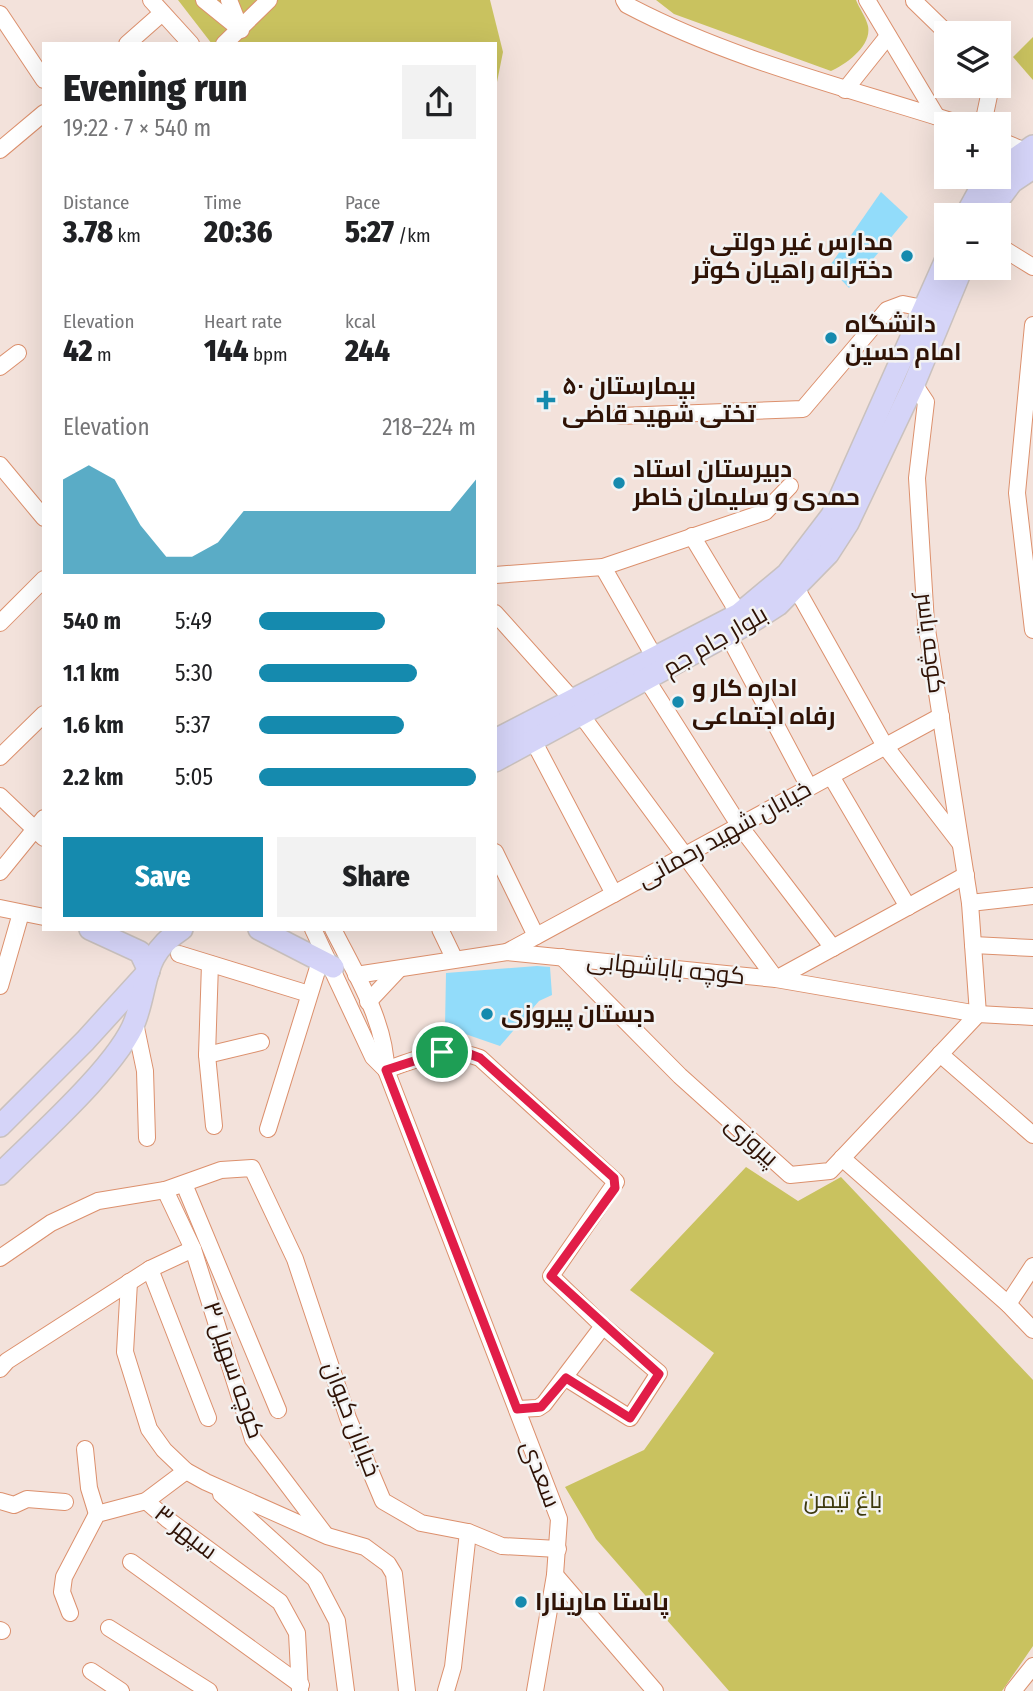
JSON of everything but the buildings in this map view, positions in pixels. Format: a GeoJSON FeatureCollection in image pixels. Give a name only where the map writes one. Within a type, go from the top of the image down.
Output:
{"type":"FeatureCollection","features":[{"type":"Feature","properties":{"kind":"main road"},"geometry":{"type":"LineString","coordinates":[[1011,164],[1030,155]]}},
{"type":"Feature","properties":{"kind":"main road"},"geometry":{"type":"LineString","coordinates":[[996,203],[1030,155]]}},
{"type":"Feature","properties":{"kind":"main road","name":"بلوار جام جم"},"geometry":{"type":"LineString","coordinates":[[497,760],[534,742],[577,708],[655,657],[739,614],[787,574],[832,515],[936,280]]}},
{"type":"Feature","properties":{"kind":"main road","name":"بلوار جام جم"},"geometry":{"type":"LineString","coordinates":[[497,739],[647,680],[778,605],[828,554],[848,523],[914,384],[957,280]]}},
{"type":"Feature","properties":{"kind":"main road"},"geometry":{"type":"LineString","coordinates":[[94,931],[140,952],[149,971]]}},
{"type":"Feature","properties":{"kind":"main road"},"geometry":{"type":"LineString","coordinates":[[0,1174],[77,1098],[117,1050],[135,1023],[155,952],[164,941],[179,931]]}},
{"type":"Feature","properties":{"kind":"main road"},"geometry":{"type":"LineString","coordinates":[[263,931],[327,962]]}},
{"type":"Feature","properties":{"kind":"main road"},"geometry":{"type":"LineString","coordinates":[[0,1126],[85,1041],[149,971]]}},
{"type":"Feature","properties":{"kind":"street"},"geometry":{"type":"LineString","coordinates":[[151,0],[161,15],[189,42]]}},
{"type":"Feature","properties":{"kind":"street"},"geometry":{"type":"LineString","coordinates":[[204,0],[241,30]]}},
{"type":"Feature","properties":{"kind":"street"},"geometry":{"type":"LineString","coordinates":[[229,0],[241,30]]}},
{"type":"Feature","properties":{"kind":"street"},"geometry":{"type":"LineString","coordinates":[[226,42],[268,0]]}},
{"type":"Feature","properties":{"kind":"street"},"geometry":{"type":"LineString","coordinates":[[624,0],[627,5],[677,31],[845,90],[934,116]]}},
{"type":"Feature","properties":{"kind":"street"},"geometry":{"type":"LineString","coordinates":[[867,0],[934,112]]}},
{"type":"Feature","properties":{"kind":"street"},"geometry":{"type":"LineString","coordinates":[[914,1],[935,21]]}},
{"type":"Feature","properties":{"kind":"street"},"geometry":{"type":"LineString","coordinates":[[0,14],[42,77]]}},
{"type":"Feature","properties":{"kind":"street"},"geometry":{"type":"LineString","coordinates":[[129,42],[161,15]]}},
{"type":"Feature","properties":{"kind":"street"},"geometry":{"type":"LineString","coordinates":[[845,90],[888,36]]}},
{"type":"Feature","properties":{"kind":"street"},"geometry":{"type":"LineString","coordinates":[[0,150],[42,115]]}},
{"type":"Feature","properties":{"kind":"street"},"geometry":{"type":"LineString","coordinates":[[1011,146],[1030,155]]}},
{"type":"Feature","properties":{"kind":"street"},"geometry":{"type":"LineString","coordinates":[[1011,253],[1033,267]]}},
{"type":"Feature","properties":{"kind":"street"},"geometry":{"type":"LineString","coordinates":[[620,416],[803,409],[887,310],[903,304],[923,308]]}},
{"type":"Feature","properties":{"kind":"street"},"geometry":{"type":"LineString","coordinates":[[1033,324],[1017,493],[1033,630]]}},
{"type":"Feature","properties":{"kind":"street"},"geometry":{"type":"LineString","coordinates":[[0,367],[18,353]]}},
{"type":"Feature","properties":{"kind":"street","name":"کوچه یاسر"},"geometry":{"type":"LineString","coordinates":[[914,384],[926,402],[917,478],[926,624],[971,903],[978,1014]]}},
{"type":"Feature","properties":{"kind":"street"},"geometry":{"type":"LineString","coordinates":[[0,465],[42,516]]}},
{"type":"Feature","properties":{"kind":"street"},"geometry":{"type":"LineString","coordinates":[[0,490],[12,478]]}},
{"type":"Feature","properties":{"kind":"street"},"geometry":{"type":"LineString","coordinates":[[497,575],[603,567],[765,512],[790,486]]}},
{"type":"Feature","properties":{"kind":"street"},"geometry":{"type":"LineString","coordinates":[[692,536],[739,614]]}},
{"type":"Feature","properties":{"kind":"street"},"geometry":{"type":"LineString","coordinates":[[603,567],[655,657]]}},
{"type":"Feature","properties":{"kind":"street"},"geometry":{"type":"LineString","coordinates":[[0,623],[42,581]]}},
{"type":"Feature","properties":{"kind":"street"},"geometry":{"type":"LineString","coordinates":[[795,586],[885,746],[961,845]]}},
{"type":"Feature","properties":{"kind":"street"},"geometry":{"type":"LineString","coordinates":[[497,615],[577,708],[776,979],[966,875]]}},
{"type":"Feature","properties":{"kind":"street"},"geometry":{"type":"LineString","coordinates":[[728,635],[809,787]]}},
{"type":"Feature","properties":{"kind":"street"},"geometry":{"type":"LineString","coordinates":[[647,680],[739,825],[833,948]]}},
{"type":"Feature","properties":{"kind":"street"},"geometry":{"type":"LineString","coordinates":[[0,757],[42,716]]}},
{"type":"Feature","properties":{"kind":"street","name":"خیابان شهید رحمانی"},"geometry":{"type":"LineString","coordinates":[[507,951],[941,716]]}},
{"type":"Feature","properties":{"kind":"street"},"geometry":{"type":"LineString","coordinates":[[534,742],[614,894]]}},
{"type":"Feature","properties":{"kind":"street"},"geometry":{"type":"LineString","coordinates":[[831,776],[908,907]]}},
{"type":"Feature","properties":{"kind":"street"},"geometry":{"type":"LineString","coordinates":[[0,796],[40,828],[0,872]]}},
{"type":"Feature","properties":{"kind":"street"},"geometry":{"type":"LineString","coordinates":[[497,856],[536,936]]}},
{"type":"Feature","properties":{"kind":"street"},"geometry":{"type":"LineString","coordinates":[[971,903],[1033,896]]}},
{"type":"Feature","properties":{"kind":"street"},"geometry":{"type":"LineString","coordinates":[[0,908],[42,917]]}},
{"type":"Feature","properties":{"kind":"street"},"geometry":{"type":"LineString","coordinates":[[0,986],[21,913]]}},
{"type":"Feature","properties":{"kind":"street","name":"سعدی"},"geometry":{"type":"LineString","coordinates":[[314,931],[373,1057],[386,1070]]}},
{"type":"Feature","properties":{"kind":"street","name":"سعدی"},"geometry":{"type":"LineString","coordinates":[[334,931],[368,1002],[386,1051],[386,1070],[559,1518],[555,1575],[535,1691]]}},
{"type":"Feature","properties":{"kind":"street"},"geometry":{"type":"LineString","coordinates":[[441,931],[454,958]]}},
{"type":"Feature","properties":{"kind":"street"},"geometry":{"type":"LineString","coordinates":[[973,945],[1033,947]]}},
{"type":"Feature","properties":{"kind":"street","name":"کوچه باباشهابی"},"geometry":{"type":"LineString","coordinates":[[356,975],[507,951],[776,979],[978,1014],[1033,1017]]}},
{"type":"Feature","properties":{"kind":"street"},"geometry":{"type":"LineString","coordinates":[[180,954],[309,994]]}},
{"type":"Feature","properties":{"kind":"street","name":"پیروزی"},"geometry":{"type":"LineString","coordinates":[[562,957],[680,1076],[790,1175],[830,1171],[978,1014]]}},
{"type":"Feature","properties":{"kind":"street"},"geometry":{"type":"LineString","coordinates":[[268,1129],[309,994],[327,962]]}},
{"type":"Feature","properties":{"kind":"street"},"geometry":{"type":"LineString","coordinates":[[210,964],[207,1055],[214,1126]]}},
{"type":"Feature","properties":{"kind":"street"},"geometry":{"type":"LineString","coordinates":[[368,1002],[399,969]]}},
{"type":"Feature","properties":{"kind":"street"},"geometry":{"type":"LineString","coordinates":[[135,1023],[145,1071],[147,1138]]}},
{"type":"Feature","properties":{"kind":"street"},"geometry":{"type":"LineString","coordinates":[[207,1055],[261,1042]]}},
{"type":"Feature","properties":{"kind":"street"},"geometry":{"type":"LineString","coordinates":[[386,1070],[442,1052],[462,1051],[480,1058],[614,1178],[615,1188],[551,1276],[659,1374],[630,1418],[566,1378]]}},
{"type":"Feature","properties":{"kind":"street"},"geometry":{"type":"LineString","coordinates":[[940,1054],[1030,1129]]}},
{"type":"Feature","properties":{"kind":"street"},"geometry":{"type":"LineString","coordinates":[[842,1158],[1009,1304],[1033,1330]]}},
{"type":"Feature","properties":{"kind":"street","name":"خیابان کیوان"},"geometry":{"type":"LineString","coordinates":[[184,1184],[221,1170],[252,1168],[295,1259],[348,1418],[383,1501],[421,1522],[468,1532],[502,1546],[558,1549]]}},
{"type":"Feature","properties":{"kind":"street"},"geometry":{"type":"LineString","coordinates":[[0,1258],[51,1223],[98,1201],[165,1190],[184,1184]]}},
{"type":"Feature","properties":{"kind":"street","name":"کوچه سهیل ۳"},"geometry":{"type":"LineString","coordinates":[[184,1184],[278,1410]]}},
{"type":"Feature","properties":{"kind":"street","name":"کوچه سهیل ۳"},"geometry":{"type":"LineString","coordinates":[[165,1190],[193,1249],[253,1439],[327,1536]]}},
{"type":"Feature","properties":{"kind":"street"},"geometry":{"type":"LineString","coordinates":[[0,1369],[7,1361],[150,1269],[193,1249]]}},
{"type":"Feature","properties":{"kind":"street"},"geometry":{"type":"LineString","coordinates":[[1009,1304],[1033,1266]]}},
{"type":"Feature","properties":{"kind":"street"},"geometry":{"type":"LineString","coordinates":[[150,1269],[208,1418]]}},
{"type":"Feature","properties":{"kind":"street"},"geometry":{"type":"LineString","coordinates":[[129,1283],[125,1352],[149,1429],[164,1450],[186,1471],[327,1536],[365,1547],[388,1564],[394,1574],[407,1691]]}},
{"type":"Feature","properties":{"kind":"street"},"geometry":{"type":"LineString","coordinates":[[517,1409],[541,1407],[566,1378],[603,1326]]}},
{"type":"Feature","properties":{"kind":"street"},"geometry":{"type":"LineString","coordinates":[[70,1614],[62,1592],[64,1577],[97,1514],[89,1488],[85,1449]]}},
{"type":"Feature","properties":{"kind":"street"},"geometry":{"type":"LineString","coordinates":[[146,1501],[186,1471]]}},
{"type":"Feature","properties":{"kind":"street"},"geometry":{"type":"LineString","coordinates":[[206,1482],[276,1541],[315,1579],[337,1621],[346,1691]]}},
{"type":"Feature","properties":{"kind":"street"},"geometry":{"type":"LineString","coordinates":[[0,1501],[14,1505],[27,1499],[65,1502]]}},
{"type":"Feature","properties":{"kind":"street","name":"سپهر ۳"},"geometry":{"type":"LineString","coordinates":[[97,1514],[146,1501],[177,1527],[280,1602],[297,1633],[300,1688]]}},
{"type":"Feature","properties":{"kind":"street"},"geometry":{"type":"LineString","coordinates":[[446,1691],[453,1667],[468,1532]]}},
{"type":"Feature","properties":{"kind":"street"},"geometry":{"type":"LineString","coordinates":[[131,1562],[300,1688]]}},
{"type":"Feature","properties":{"kind":"street"},"geometry":{"type":"LineString","coordinates":[[555,1575],[655,1691]]}},
{"type":"Feature","properties":{"kind":"street"},"geometry":{"type":"LineString","coordinates":[[109,1629],[209,1691]]}},
{"type":"Feature","properties":{"kind":"street"},"geometry":{"type":"LineString","coordinates":[[1013,1691],[1033,1665]]}},
{"type":"Feature","properties":{"kind":"street"},"geometry":{"type":"LineString","coordinates":[[91,1671],[121,1691]]}},
{"type":"Feature","properties":{"kind":"green space"},"geometry":{"type":"Polygon","coordinates":[[[178,0],[490,0],[503,52],[497,82],[497,42],[210,42],[178,0]]]}},
{"type":"Feature","properties":{"kind":"green space"},"geometry":{"type":"Polygon","coordinates":[[[656,0],[856,0],[867,23],[868,33],[857,53],[831,71],[674,14],[656,0]]]}},
{"type":"Feature","properties":{"kind":"green space"},"geometry":{"type":"Polygon","coordinates":[[[1033,37],[1033,80],[1013,57],[1033,37]]]}},
{"type":"Feature","properties":{"kind":"green space","name":"باغ تیمن"},"geometry":{"type":"Polygon","coordinates":[[[746,1167],[798,1201],[841,1177],[1033,1380],[1033,1646],[1002,1691],[729,1691],[596,1539],[565,1487],[644,1450],[714,1353],[630,1290],[746,1167]]]}},
{"type":"Feature","properties":{"kind":"place","name":"مدارس غیر دولتی دخترانه راهیان کوثر"},"geometry":{"type":"Point","coordinates":[907,256]}},
{"type":"Feature","properties":{"kind":"place","name":"دانشگاه امام حسین"},"geometry":{"type":"Point","coordinates":[831,338]}},
{"type":"Feature","properties":{"kind":"place","name":"بیمارستان ۵۰ تختی شهید قاضی"},"geometry":{"type":"Point","coordinates":[546,400]}},
{"type":"Feature","properties":{"kind":"place","name":"دبیرستان استاد حمدی و سلیمان خاطر"},"geometry":{"type":"Point","coordinates":[619,483]}},
{"type":"Feature","properties":{"kind":"place","name":"اداره کار و رفاه اجتماعی"},"geometry":{"type":"Point","coordinates":[678,702]}},
{"type":"Feature","properties":{"kind":"place","name":"دبستان پیروزی"},"geometry":{"type":"Point","coordinates":[487,1014]}},
{"type":"Feature","properties":{"kind":"place","name":"پاستا مارینارا"},"geometry":{"type":"Point","coordinates":[521,1602]}},
{"type":"Feature","properties":{"kind":"route"},"geometry":{"type":"LineString","coordinates":[[462,1051],[480,1058],[614,1178],[615,1188],[551,1276],[552,1280],[659,1374],[630,1418],[626,1418],[566,1378],[541,1407],[517,1409],[386,1070],[442,1052],[462,1051]]}}]}
